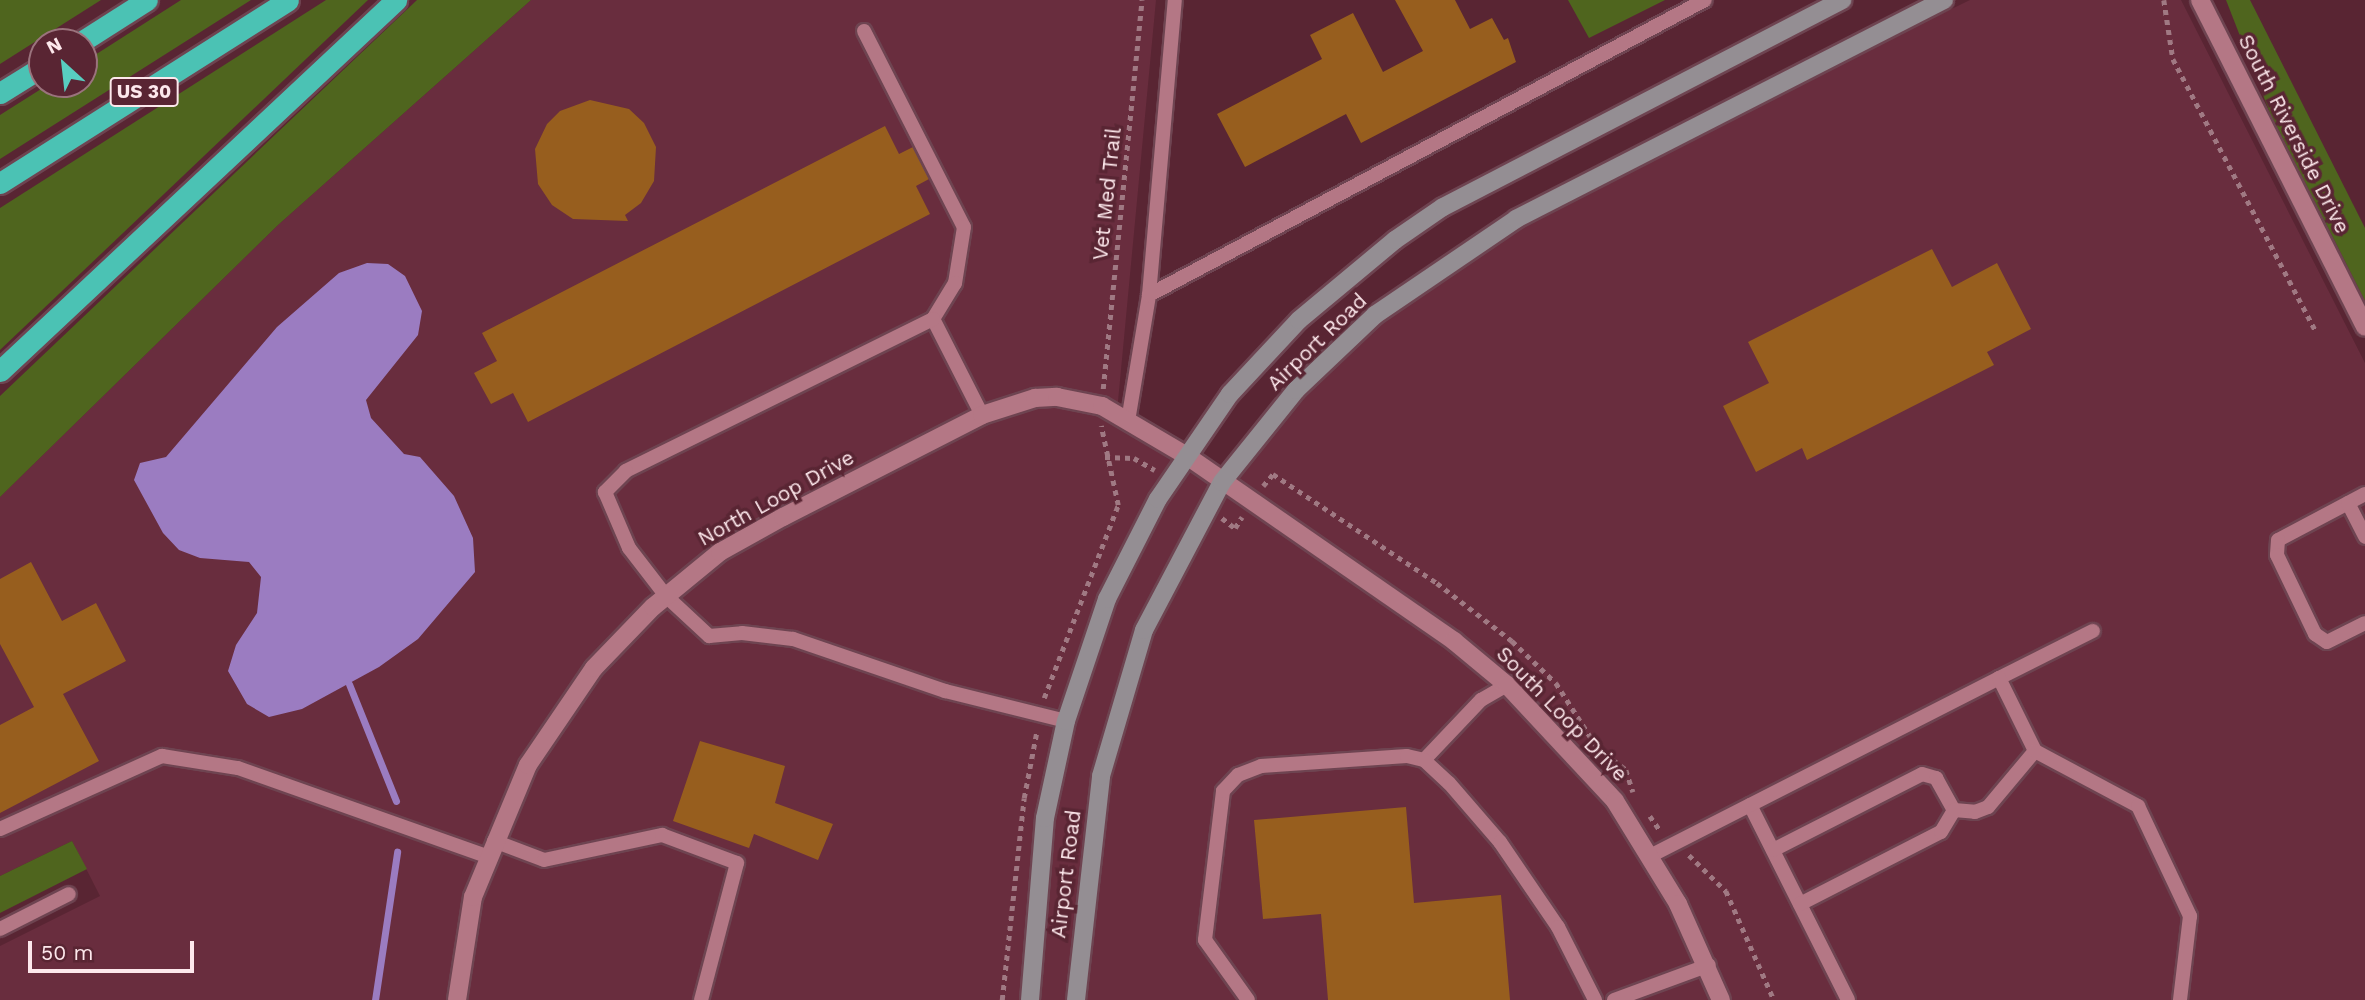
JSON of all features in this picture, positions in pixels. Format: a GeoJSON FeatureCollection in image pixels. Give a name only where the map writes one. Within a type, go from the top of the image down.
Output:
{"type":"FeatureCollection","features":[{"type":"Feature","properties":{"kind":"highway"},"geometry":{"type":"LineString","coordinates":[[98,31],[147,0]]}},
{"type":"Feature","properties":{"kind":"highway","name":"US 30"},"geometry":{"type":"LineString","coordinates":[[0,183],[288,0]]}},
{"type":"Feature","properties":{"kind":"highway"},"geometry":{"type":"LineString","coordinates":[[0,371],[396,0]]}},
{"type":"Feature","properties":{"kind":"highway"},"geometry":{"type":"LineString","coordinates":[[0,93],[28,76]]}},
{"type":"Feature","properties":{"kind":"main road","name":"Airport Road"},"geometry":{"type":"LineString","coordinates":[[1030,1000],[1045,818],[1066,721],[1107,599],[1158,499],[1230,394],[1299,320],[1404,234],[1490,180],[1843,0]]}},
{"type":"Feature","properties":{"kind":"main road","name":"Airport Road"},"geometry":{"type":"LineString","coordinates":[[1076,1000],[1101,776],[1122,692],[1169,576],[1222,482],[1330,355],[1374,315],[1516,219],[1944,0]]}},
{"type":"Feature","properties":{"kind":"street","name":"South Riverside Drive"},"geometry":{"type":"LineString","coordinates":[[2200,0],[2365,327]]}},
{"type":"Feature","properties":{"kind":"street","name":"North Loop Drive"},"geometry":{"type":"LineString","coordinates":[[457,1000],[467,929],[492,849],[528,765],[560,714],[594,668],[666,596],[720,552],[982,415],[1035,398],[1057,397],[1102,406],[1187,456]]}},
{"type":"Feature","properties":{"kind":"street","name":"South Loop Drive"},"geometry":{"type":"LineString","coordinates":[[1187,456],[1454,641],[1507,685],[1615,801],[1650,856],[1709,965],[1721,1000]]}},
{"type":"Feature","properties":{"kind":"lane"},"geometry":{"type":"LineString","coordinates":[[1128,421],[1149,295],[1175,0]]}},
{"type":"Feature","properties":{"kind":"lane"},"geometry":{"type":"LineString","coordinates":[[1149,295],[1705,0]]}},
{"type":"Feature","properties":{"kind":"lane"},"geometry":{"type":"LineString","coordinates":[[864,30],[964,227],[955,283],[933,319],[626,471],[605,492],[629,548],[666,596],[709,636],[742,633],[793,639],[945,691],[1066,721]]}},
{"type":"Feature","properties":{"kind":"lane"},"geometry":{"type":"LineString","coordinates":[[933,319],[982,415]]}},
{"type":"Feature","properties":{"kind":"lane"},"geometry":{"type":"LineString","coordinates":[[2365,494],[2278,541],[2277,555],[2315,634],[2327,642],[2365,623]]}},
{"type":"Feature","properties":{"kind":"lane"},"geometry":{"type":"LineString","coordinates":[[2348,503],[2365,537]]}},
{"type":"Feature","properties":{"kind":"lane"},"geometry":{"type":"LineString","coordinates":[[1650,856],[2094,631]]}},
{"type":"Feature","properties":{"kind":"lane"},"geometry":{"type":"LineString","coordinates":[[1999,678],[2035,751],[2138,806],[2190,916],[2180,1000]]}},
{"type":"Feature","properties":{"kind":"lane"},"geometry":{"type":"LineString","coordinates":[[1424,760],[1481,700],[1507,685]]}},
{"type":"Feature","properties":{"kind":"lane"},"geometry":{"type":"LineString","coordinates":[[1954,810],[1975,812],[1988,807],[2035,751]]}},
{"type":"Feature","properties":{"kind":"lane"},"geometry":{"type":"LineString","coordinates":[[0,829],[162,756],[238,768],[492,849],[544,860],[662,835],[737,863],[701,1000]]}},
{"type":"Feature","properties":{"kind":"lane"},"geometry":{"type":"LineString","coordinates":[[1248,1000],[1205,940],[1223,792],[1238,775],[1261,766],[1407,756],[1424,760],[1500,842],[1558,927],[1595,1000]]}},
{"type":"Feature","properties":{"kind":"lane"},"geometry":{"type":"LineString","coordinates":[[1773,850],[1922,774],[1936,778],[1954,810]]}},
{"type":"Feature","properties":{"kind":"lane"},"geometry":{"type":"LineString","coordinates":[[1750,805],[1849,1000]]}},
{"type":"Feature","properties":{"kind":"lane"},"geometry":{"type":"LineString","coordinates":[[1800,904],[1941,832],[1954,810]]}},
{"type":"Feature","properties":{"kind":"lane"},"geometry":{"type":"LineString","coordinates":[[0,929],[69,894]]}},
{"type":"Feature","properties":{"kind":"lane"},"geometry":{"type":"LineString","coordinates":[[1614,1000],[1709,965]]}},
{"type":"Feature","properties":{"kind":"path","name":"Vet Med Trail"},"geometry":{"type":"LineString","coordinates":[[1103,391],[1142,0]]}},
{"type":"Feature","properties":{"kind":"path"},"geometry":{"type":"LineString","coordinates":[[2164,0],[2173,59],[2315,330]]}},
{"type":"Feature","properties":{"kind":"path"},"geometry":{"type":"LineString","coordinates":[[1043,703],[1115,518],[1116,487],[1105,457],[1101,426]]}},
{"type":"Feature","properties":{"kind":"path"},"geometry":{"type":"LineString","coordinates":[[1105,457],[1134,458],[1151,467]]}},
{"type":"Feature","properties":{"kind":"path"},"geometry":{"type":"LineString","coordinates":[[1259,492],[1273,474],[1476,612],[1553,679]]}},
{"type":"Feature","properties":{"kind":"path"},"geometry":{"type":"LineString","coordinates":[[1224,520],[1235,528],[1242,517]]}},
{"type":"Feature","properties":{"kind":"path"},"geometry":{"type":"LineString","coordinates":[[1002,1000],[1024,798],[1037,728]]}},
{"type":"Feature","properties":{"kind":"shaded area"},"geometry":{"type":"Polygon","coordinates":[[[531,0],[1156,0],[1117,412],[1225,480],[1331,356],[1517,220],[1970,0],[2181,0],[2365,363],[2365,1000],[0,1000],[0,946],[100,896],[72,841],[0,876],[0,497],[278,225],[531,0]]]}},
{"type":"Feature","properties":{"kind":"shaded area"},"geometry":{"type":"Polygon","coordinates":[[[367,263],[388,264],[405,276],[422,311],[418,335],[366,400],[371,418],[404,454],[420,457],[454,496],[473,538],[475,572],[418,639],[379,667],[302,709],[269,717],[247,704],[228,671],[236,645],[257,613],[261,577],[249,562],[200,558],[179,550],[163,533],[134,480],[140,463],[166,457],[277,327],[339,273],[367,263]]]}},
{"type":"Feature","properties":{"kind":"green space"},"geometry":{"type":"Polygon","coordinates":[[[0,0],[101,0],[57,28],[28,28],[28,46],[0,64],[0,0]]]}},
{"type":"Feature","properties":{"kind":"green space"},"geometry":{"type":"Polygon","coordinates":[[[181,0],[251,0],[98,97],[98,53],[181,0]]]}},
{"type":"Feature","properties":{"kind":"green space"},"geometry":{"type":"Polygon","coordinates":[[[326,0],[368,0],[0,350],[0,208],[326,0]]]}},
{"type":"Feature","properties":{"kind":"green space"},"geometry":{"type":"Polygon","coordinates":[[[417,0],[531,0],[278,225],[0,497],[0,396],[417,0]]]}},
{"type":"Feature","properties":{"kind":"green space"},"geometry":{"type":"Polygon","coordinates":[[[1568,0],[1665,0],[1589,38],[1568,0]]]}},
{"type":"Feature","properties":{"kind":"green space"},"geometry":{"type":"Polygon","coordinates":[[[2226,0],[2250,0],[2365,228],[2365,301],[2270,113],[2226,0]]]}},
{"type":"Feature","properties":{"kind":"green space"},"geometry":{"type":"Polygon","coordinates":[[[28,97],[96,98],[0,159],[0,115],[28,97]]]}},
{"type":"Feature","properties":{"kind":"green space"},"geometry":{"type":"Polygon","coordinates":[[[72,841],[87,869],[0,913],[0,876],[72,841]]]}},
{"type":"Feature","properties":{"kind":"building"},"geometry":{"type":"Polygon","coordinates":[[[1395,0],[1455,0],[1470,29],[1492,18],[1504,40],[1508,38],[1516,62],[1361,143],[1346,114],[1245,167],[1217,114],[1322,59],[1310,35],[1353,13],[1383,72],[1423,51],[1395,0]]]}},
{"type":"Feature","properties":{"kind":"building"},"geometry":{"type":"Polygon","coordinates":[[[590,100],[629,109],[644,123],[656,147],[654,181],[641,203],[625,215],[628,221],[573,219],[552,205],[538,184],[535,149],[547,124],[560,111],[590,100]]]}},
{"type":"Feature","properties":{"kind":"building"},"geometry":{"type":"Polygon","coordinates":[[[885,126],[899,154],[913,147],[929,179],[916,186],[930,214],[528,422],[513,393],[491,404],[474,373],[497,361],[482,333],[885,126]]]}},
{"type":"Feature","properties":{"kind":"building"},"geometry":{"type":"Polygon","coordinates":[[[1932,249],[1952,287],[1997,263],[2031,329],[1987,352],[1994,365],[1807,460],[1802,448],[1756,472],[1723,406],[1769,383],[1748,342],[1932,249]]]}},
{"type":"Feature","properties":{"kind":"building"},"geometry":{"type":"Polygon","coordinates":[[[31,562],[62,621],[96,603],[126,661],[63,694],[99,761],[0,813],[0,725],[34,707],[0,644],[0,579],[31,562]]]}},
{"type":"Feature","properties":{"kind":"building"},"geometry":{"type":"Polygon","coordinates":[[[700,741],[785,766],[775,803],[833,824],[818,860],[754,834],[749,848],[673,821],[700,741]]]}},
{"type":"Feature","properties":{"kind":"building"},"geometry":{"type":"Polygon","coordinates":[[[1406,807],[1414,903],[1501,895],[1510,1000],[1328,1000],[1321,914],[1263,919],[1254,820],[1406,807]]]}},
{"type":"Feature","properties":{"kind":"waterway"},"geometry":{"type":"LineString","coordinates":[[349,684],[396,801]]}},
{"type":"Feature","properties":{"kind":"waterway"},"geometry":{"type":"LineString","coordinates":[[375,1000],[397,852]]}}]}
